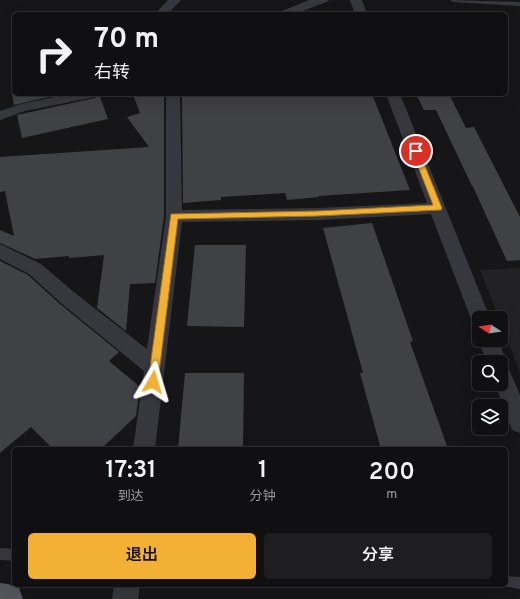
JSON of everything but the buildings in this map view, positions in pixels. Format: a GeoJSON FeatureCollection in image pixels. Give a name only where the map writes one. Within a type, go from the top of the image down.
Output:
{"type":"FeatureCollection","features":[{"type":"Feature","properties":{"kind":"main road"},"geometry":{"type":"LineString","coordinates":[[0,598],[8,599]]}},
{"type":"Feature","properties":{"kind":"street"},"geometry":{"type":"LineString","coordinates":[[163,12],[175,0]]}},
{"type":"Feature","properties":{"kind":"street"},"geometry":{"type":"LineString","coordinates":[[291,12],[314,2],[323,0]]}},
{"type":"Feature","properties":{"kind":"street"},"geometry":{"type":"LineString","coordinates":[[356,0],[360,12]]}},
{"type":"Feature","properties":{"kind":"street"},"geometry":{"type":"LineString","coordinates":[[0,116],[21,108],[80,96]]}},
{"type":"Feature","properties":{"kind":"street"},"geometry":{"type":"LineString","coordinates":[[144,447],[174,216],[173,96]]}},
{"type":"Feature","properties":{"kind":"street"},"geometry":{"type":"LineString","coordinates":[[394,96],[477,311]]}},
{"type":"Feature","properties":{"kind":"street"},"geometry":{"type":"LineString","coordinates":[[174,216],[318,214],[438,208]]}},
{"type":"Feature","properties":{"kind":"street"},"geometry":{"type":"LineString","coordinates":[[0,251],[36,269],[68,298],[155,368]]}},
{"type":"Feature","properties":{"kind":"street"},"geometry":{"type":"LineString","coordinates":[[508,391],[520,423]]}},
{"type":"Feature","properties":{"kind":"street"},"geometry":{"type":"LineString","coordinates":[[126,599],[127,587]]}},
{"type":"Feature","properties":{"kind":"lane"},"geometry":{"type":"LineString","coordinates":[[453,0],[520,4]]}},
{"type":"Feature","properties":{"kind":"lane"},"geometry":{"type":"LineString","coordinates":[[0,554],[12,554]]}},
{"type":"Feature","properties":{"kind":"lane"},"geometry":{"type":"LineString","coordinates":[[508,582],[520,583]]}},
{"type":"Feature","properties":{"kind":"shaded area"},"geometry":{"type":"Polygon","coordinates":[[[520,268],[520,373],[508,341],[508,311],[496,311],[480,270],[520,268]]]}},
{"type":"Feature","properties":{"kind":"route"},"geometry":{"type":"LineString","coordinates":[[153,382],[174,216],[318,214],[438,208],[416,151]]}}]}
